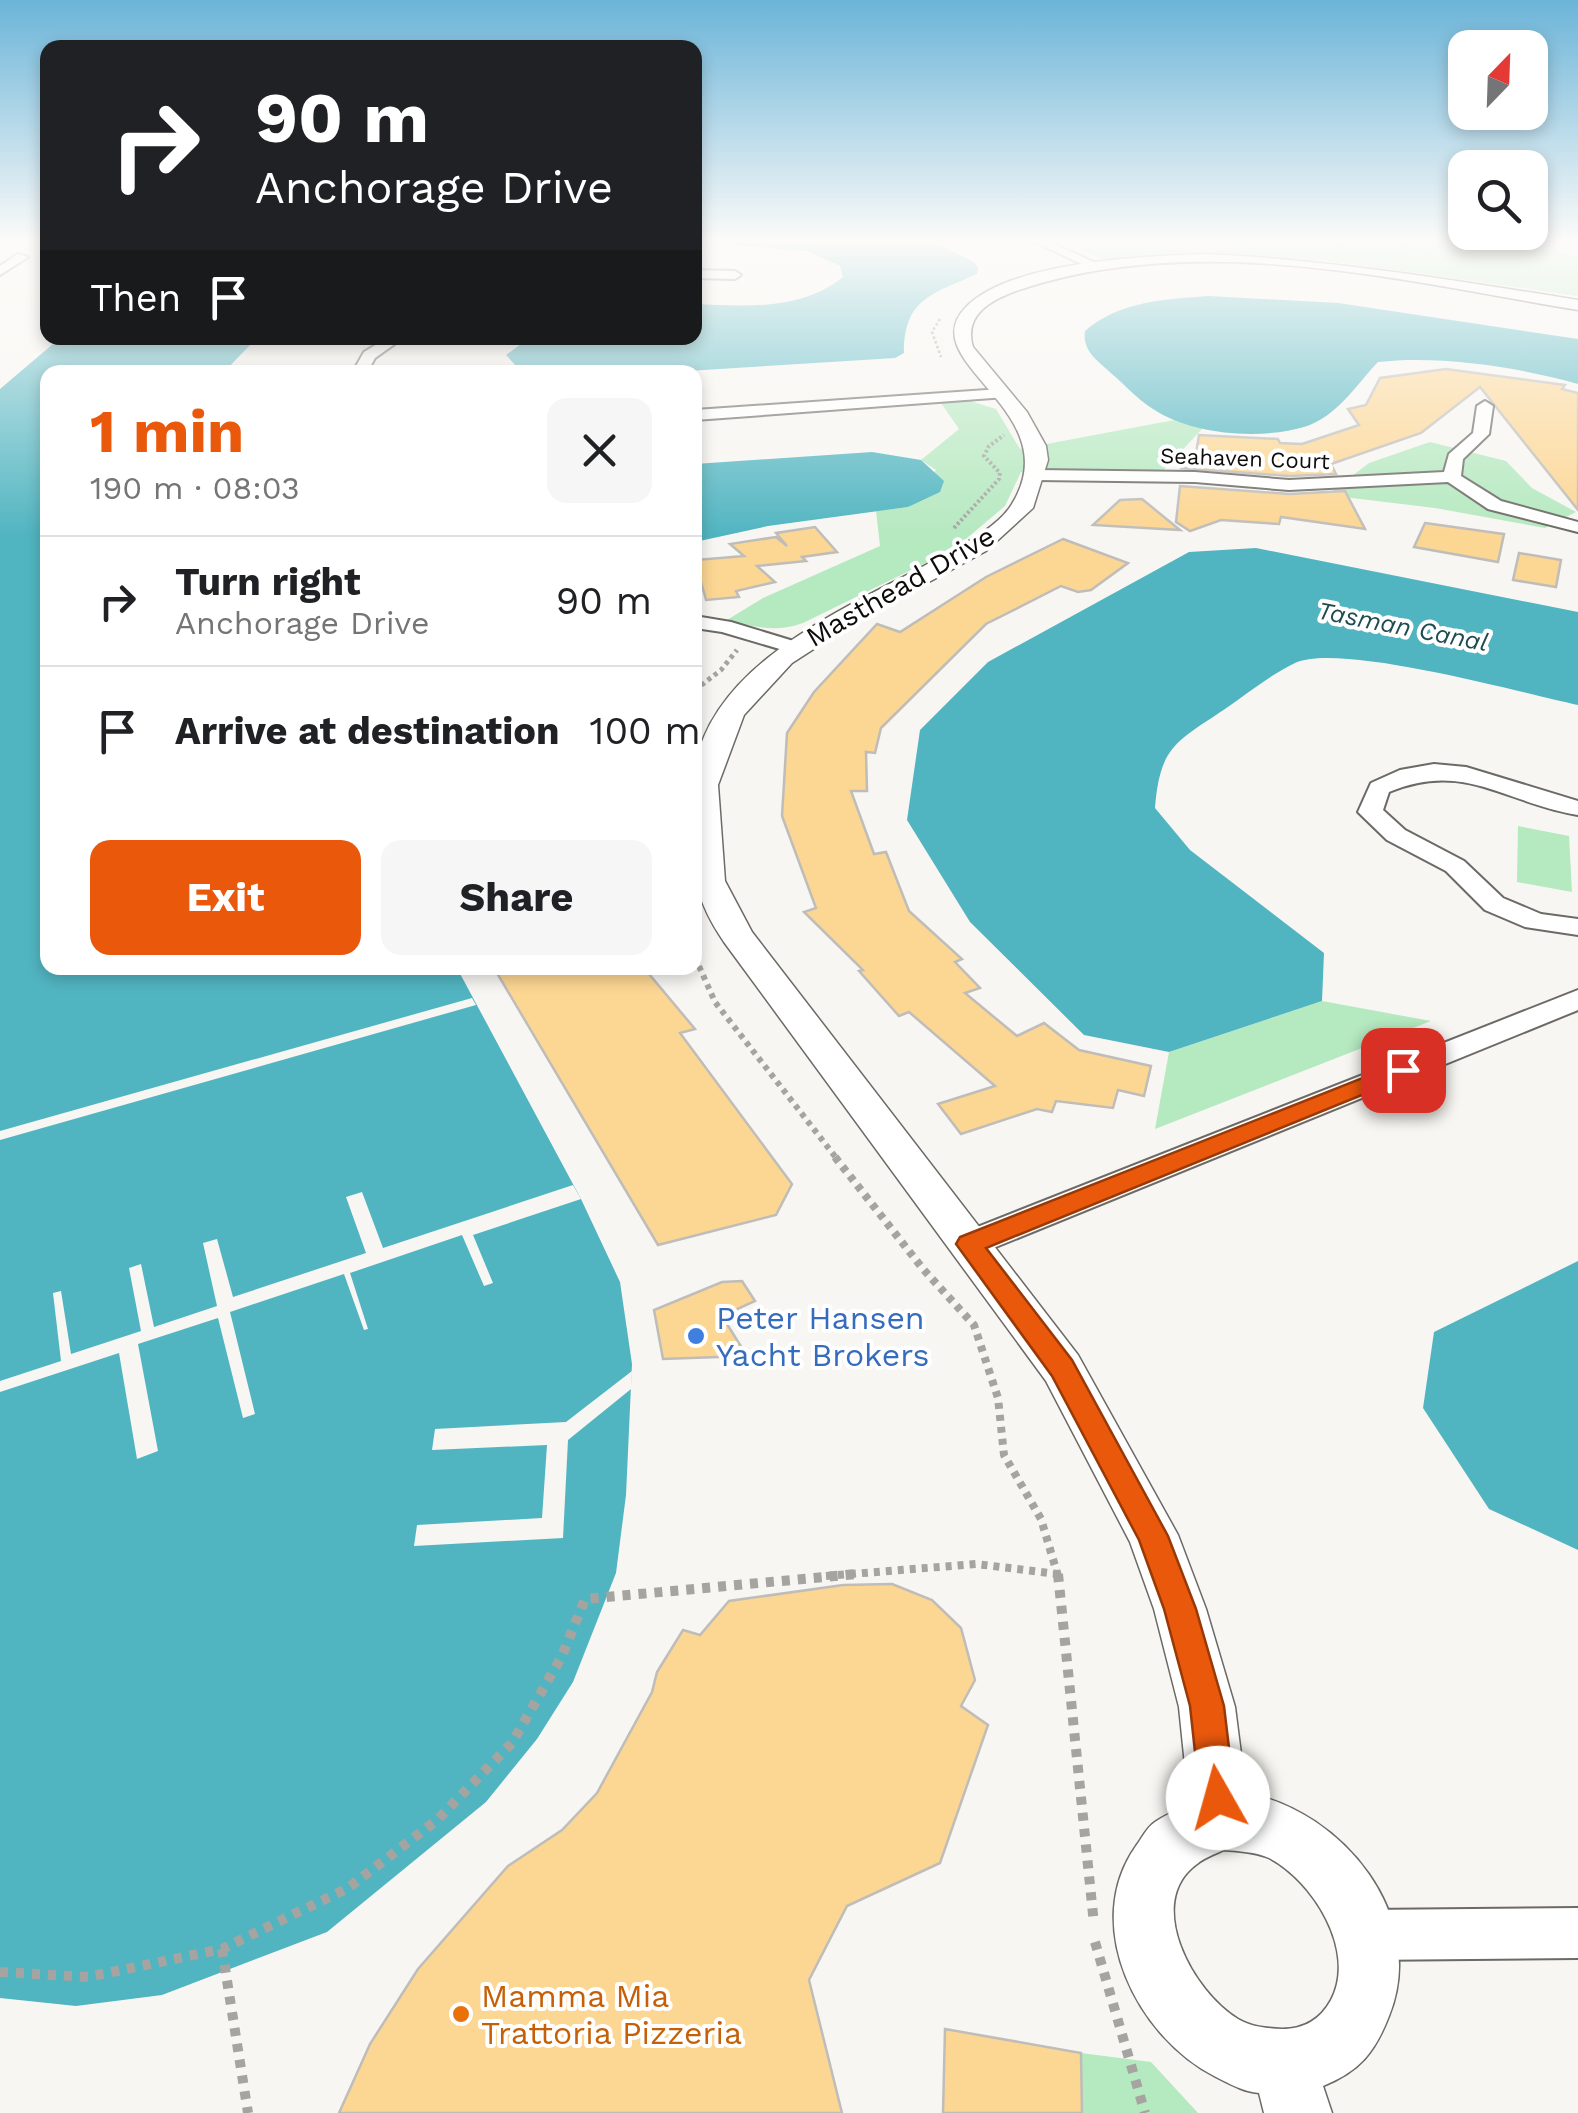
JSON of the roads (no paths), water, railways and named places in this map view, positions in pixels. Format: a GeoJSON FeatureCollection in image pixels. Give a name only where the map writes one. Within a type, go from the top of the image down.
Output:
{"type":"FeatureCollection","features":[{"type":"Feature","properties":{"kind":"street"},"geometry":{"type":"LineString","coordinates":[[960,338],[1033,434],[1037,475]]}},
{"type":"Feature","properties":{"kind":"street"},"geometry":{"type":"LineString","coordinates":[[364,365],[369,356],[386,345]]}},
{"type":"Feature","properties":{"kind":"street"},"geometry":{"type":"LineString","coordinates":[[702,415],[1001,394]]}},
{"type":"Feature","properties":{"kind":"street"},"geometry":{"type":"LineString","coordinates":[[1485,406],[1481,434],[1455,458],[1452,477],[1461,487],[1512,511],[1578,527]]}},
{"type":"Feature","properties":{"kind":"street","name":"Seahaven Court"},"geometry":{"type":"LineString","coordinates":[[1037,475],[1195,477],[1289,486],[1452,477]]}},
{"type":"Feature","properties":{"kind":"street","name":"Masthead Drive"},"geometry":{"type":"LineString","coordinates":[[1037,475],[1016,514],[972,551],[841,617],[793,647],[756,682],[722,728],[703,776],[702,824],[710,883],[736,935],[1062,1368],[1153,1536],[1180,1609],[1207,1706],[1220,1820]]}},
{"type":"Feature","properties":{"kind":"street"},"geometry":{"type":"LineString","coordinates":[[702,624],[793,647]]}},
{"type":"Feature","properties":{"kind":"street"},"geometry":{"type":"LineString","coordinates":[[1578,808],[1456,770],[1406,773],[1379,788],[1370,812],[1396,834],[1456,866],[1494,904],[1535,921],[1578,927]]}},
{"type":"Feature","properties":{"kind":"street"},"geometry":{"type":"LineString","coordinates":[[969,1244],[1578,999]]}},
{"type":"Feature","properties":{"kind":"street"},"geometry":{"type":"LineString","coordinates":[[1220,1820],[1256,1823],[1291,1837],[1322,1862],[1348,1896],[1365,1935],[1370,1973],[1363,2008],[1346,2038],[1318,2057],[1291,2088],[1247,2058],[1211,2040],[1180,2012],[1157,1976],[1145,1939],[1143,1902],[1151,1871],[1168,1846],[1192,1828],[1220,1820]]}},
{"type":"Feature","properties":{"kind":"street"},"geometry":{"type":"LineString","coordinates":[[1365,1935],[1578,1933]]}},
{"type":"Feature","properties":{"kind":"water"},"geometry":{"type":"Polygon","coordinates":[[[702,338],[905,338],[904,353],[895,358],[702,370],[702,365],[515,365],[506,355],[520,345],[702,345],[702,338]]]}},
{"type":"Feature","properties":{"kind":"water"},"geometry":{"type":"Polygon","coordinates":[[[1085,338],[1569,338],[1578,339],[1578,384],[1479,364],[1378,362],[1345,400],[1316,422],[1286,431],[1227,433],[1187,425],[1153,409],[1097,360],[1085,338]]]}},
{"type":"Feature","properties":{"kind":"water"},"geometry":{"type":"Polygon","coordinates":[[[52,345],[250,345],[231,365],[40,365],[40,975],[461,975],[581,1199],[620,1282],[632,1364],[626,1495],[616,1573],[573,1682],[537,1739],[486,1802],[327,1932],[162,1995],[76,2006],[0,1998],[0,389],[52,345]]]}},
{"type":"Feature","properties":{"kind":"water"},"geometry":{"type":"Polygon","coordinates":[[[872,452],[921,460],[944,481],[940,492],[908,507],[768,526],[702,540],[702,464],[872,452]]]}},
{"type":"Feature","properties":{"kind":"water","name":"Tasman Canal"},"geometry":{"type":"Polygon","coordinates":[[[1256,548],[1578,612],[1578,705],[1432,672],[1350,659],[1317,658],[1295,663],[1268,679],[1174,748],[1161,771],[1155,808],[1190,850],[1324,953],[1322,1001],[1169,1052],[1084,1035],[970,922],[907,820],[920,730],[988,662],[1189,552],[1256,548]]]}},
{"type":"Feature","properties":{"kind":"water"},"geometry":{"type":"Polygon","coordinates":[[[1578,1261],[1578,1550],[1489,1509],[1423,1408],[1434,1332],[1578,1261]]]}},
{"type":"Feature","properties":{"kind":"place","name":"Peter Hansen Yacht Brokers"},"geometry":{"type":"Point","coordinates":[696,1336]}},
{"type":"Feature","properties":{"kind":"place","name":"Mamma Mia Trattoria Pizzeria"},"geometry":{"type":"Point","coordinates":[461,2014]}}]}
